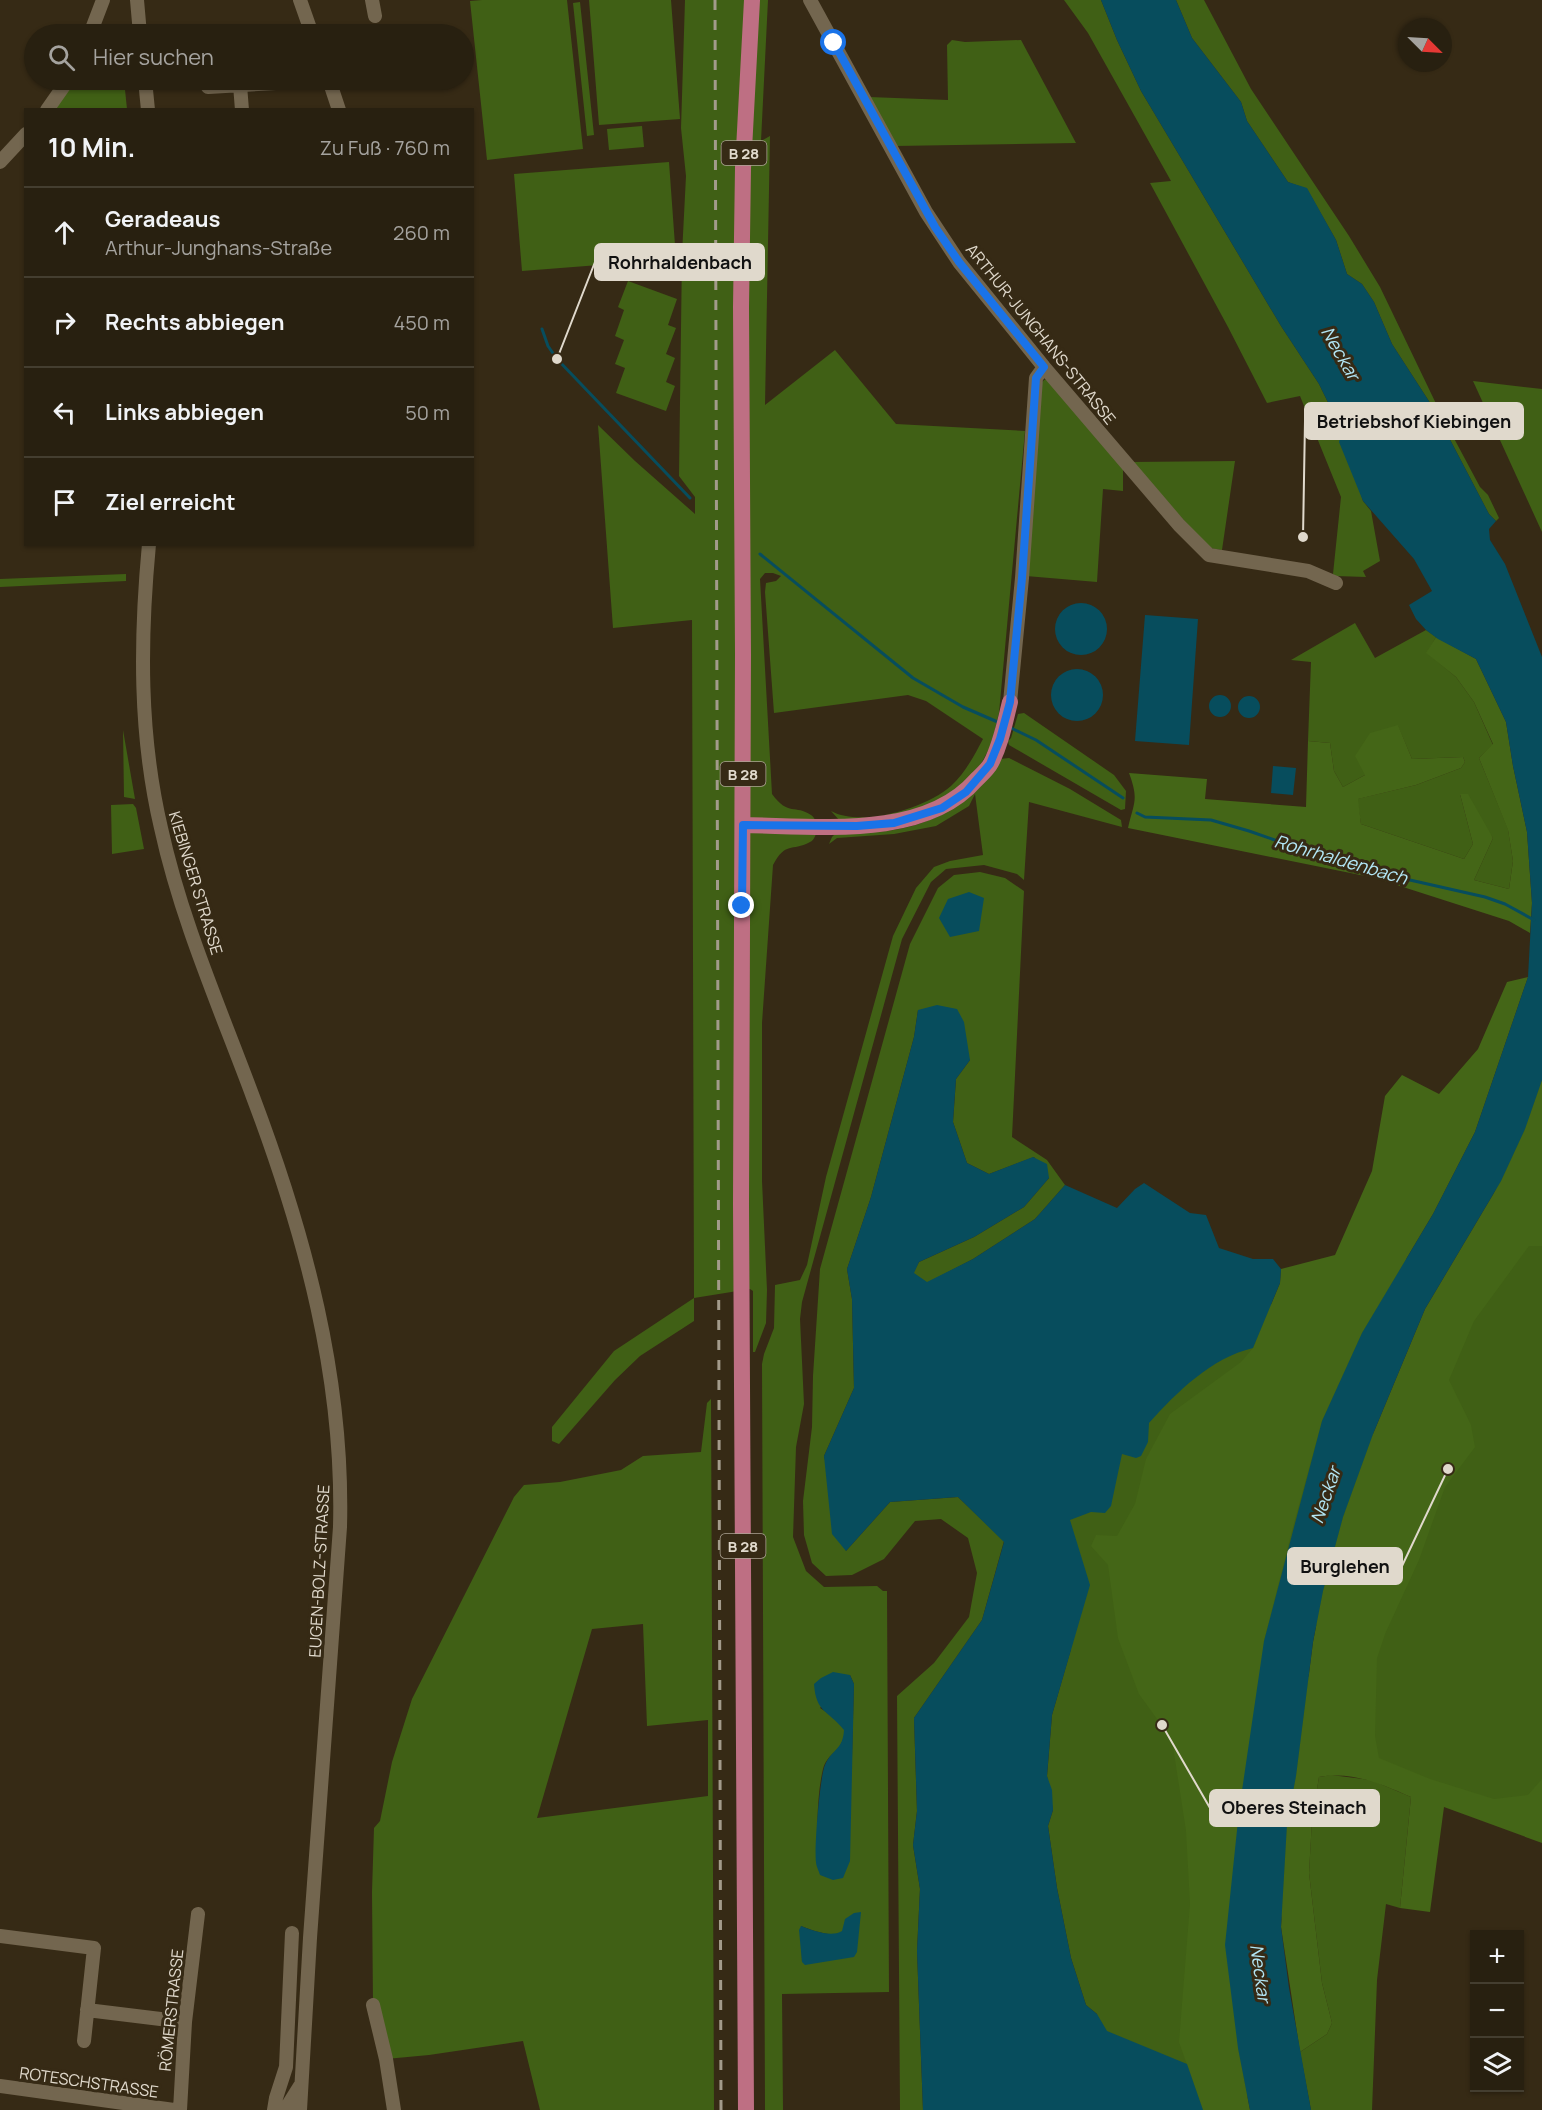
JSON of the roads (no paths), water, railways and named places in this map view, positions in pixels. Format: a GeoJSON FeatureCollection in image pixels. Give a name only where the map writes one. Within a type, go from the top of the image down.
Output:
{"type":"FeatureCollection","features":[{"type":"Feature","properties":{"kind":"main road","name":"B 28"},"geometry":{"type":"LineString","coordinates":[[746,2110],[741,1216],[743,825],[741,307],[743,168],[752,0]]}},
{"type":"Feature","properties":{"kind":"main road"},"geometry":{"type":"LineString","coordinates":[[743,825],[857,826],[894,823],[942,808],[966,792],[990,764],[1009,707]]}},
{"type":"Feature","properties":{"kind":"street"},"geometry":{"type":"LineString","coordinates":[[94,24],[103,0]]}},
{"type":"Feature","properties":{"kind":"street"},"geometry":{"type":"LineString","coordinates":[[137,0],[139,24]]}},
{"type":"Feature","properties":{"kind":"street"},"geometry":{"type":"LineString","coordinates":[[300,0],[308,24]]}},
{"type":"Feature","properties":{"kind":"street"},"geometry":{"type":"LineString","coordinates":[[372,0],[375,16]]}},
{"type":"Feature","properties":{"kind":"street","name":"ARTHUR-JUNGHANS-STRASSE"},"geometry":{"type":"LineString","coordinates":[[810,0],[935,227],[959,262],[1044,367],[1179,525],[1209,555],[1308,571],[1336,583]]}},
{"type":"Feature","properties":{"kind":"street"},"geometry":{"type":"LineString","coordinates":[[48,108],[61,90]]}},
{"type":"Feature","properties":{"kind":"street"},"geometry":{"type":"LineString","coordinates":[[146,90],[148,108]]}},
{"type":"Feature","properties":{"kind":"street"},"geometry":{"type":"LineString","coordinates":[[240,90],[242,108]]}},
{"type":"Feature","properties":{"kind":"street"},"geometry":{"type":"LineString","coordinates":[[332,90],[338,108]]}},
{"type":"Feature","properties":{"kind":"street"},"geometry":{"type":"LineString","coordinates":[[0,162],[24,136]]}},
{"type":"Feature","properties":{"kind":"street"},"geometry":{"type":"LineString","coordinates":[[1009,707],[1022,578],[1036,378],[1044,367]]}},
{"type":"Feature","properties":{"kind":"street","name":"KIEBINGER STRASSE"},"geometry":{"type":"LineString","coordinates":[[149,546],[142,688],[154,794],[166,852],[181,901],[234,1047]]}},
{"type":"Feature","properties":{"kind":"street","name":"EUGEN-BOLZ-STRASSE"},"geometry":{"type":"LineString","coordinates":[[234,1047],[283,1182],[309,1269],[329,1359],[340,1450],[340,1527],[310,1928],[300,2110]]}},
{"type":"Feature","properties":{"kind":"street","name":"RÖMERSTRASSE"},"geometry":{"type":"LineString","coordinates":[[180,2110],[185,2022],[198,1914]]}},
{"type":"Feature","properties":{"kind":"street"},"geometry":{"type":"LineString","coordinates":[[274,2110],[286,2067],[292,1933]]}},
{"type":"Feature","properties":{"kind":"street"},"geometry":{"type":"LineString","coordinates":[[0,1936],[94,1948],[84,2041]]}},
{"type":"Feature","properties":{"kind":"street"},"geometry":{"type":"LineString","coordinates":[[373,2005],[385,2055],[394,2110]]}},
{"type":"Feature","properties":{"kind":"street"},"geometry":{"type":"LineString","coordinates":[[87,2010],[185,2022]]}},
{"type":"Feature","properties":{"kind":"street"},"geometry":{"type":"LineString","coordinates":[[285,2110],[301,2085]]}},
{"type":"Feature","properties":{"kind":"street","name":"ROTESCHSTRASSE"},"geometry":{"type":"LineString","coordinates":[[0,2086],[80,2104],[174,2110]]}},
{"type":"Feature","properties":{"kind":"water","name":"Neckar"},"geometry":{"type":"Polygon","coordinates":[[[1101,0],[1176,0],[1192,38],[1241,102],[1247,121],[1288,182],[1307,188],[1336,240],[1347,274],[1362,284],[1374,302],[1392,344],[1434,409],[1489,514],[1496,521],[1489,529],[1490,540],[1505,564],[1542,657],[1542,1080],[1525,1129],[1501,1181],[1425,1309],[1373,1434],[1343,1517],[1323,1591],[1313,1642],[1296,1776],[1287,1824],[1281,1927],[1289,1988],[1311,2110],[1250,2110],[1238,2048],[1225,1945],[1239,1811],[1264,1641],[1322,1421],[1362,1333],[1433,1214],[1475,1132],[1528,977],[1532,903],[1527,832],[1506,722],[1476,659],[1438,639],[1416,619],[1409,605],[1432,591],[1414,559],[1363,501],[1339,442],[1342,431],[1319,384],[1281,326],[1141,91],[1101,0]]]}},
{"type":"Feature","properties":{"kind":"water"},"geometry":{"type":"Polygon","coordinates":[[[1081,603],[1091,605],[1099,611],[1105,619],[1107,629],[1105,639],[1099,647],[1091,653],[1081,655],[1071,653],[1063,647],[1057,639],[1055,629],[1057,619],[1063,611],[1071,605],[1081,603]]]}},
{"type":"Feature","properties":{"kind":"water"},"geometry":{"type":"Polygon","coordinates":[[[1145,615],[1198,619],[1189,745],[1135,741],[1145,615]]]}},
{"type":"Feature","properties":{"kind":"water"},"geometry":{"type":"Polygon","coordinates":[[[1077,669],[1087,671],[1095,677],[1101,685],[1103,695],[1101,705],[1095,713],[1087,719],[1077,721],[1067,719],[1059,713],[1053,705],[1051,695],[1053,685],[1059,677],[1067,671],[1077,669]]]}},
{"type":"Feature","properties":{"kind":"water"},"geometry":{"type":"Polygon","coordinates":[[[1220,695],[1228,698],[1231,706],[1228,714],[1220,717],[1212,714],[1209,706],[1212,698],[1220,695]]]}},
{"type":"Feature","properties":{"kind":"water"},"geometry":{"type":"Polygon","coordinates":[[[1249,696],[1257,699],[1260,707],[1257,715],[1249,718],[1241,715],[1238,707],[1241,699],[1249,696]]]}},
{"type":"Feature","properties":{"kind":"water"},"geometry":{"type":"Polygon","coordinates":[[[1273,766],[1296,768],[1293,795],[1271,793],[1273,766]]]}},
{"type":"Feature","properties":{"kind":"water"},"geometry":{"type":"Polygon","coordinates":[[[969,892],[984,898],[979,931],[950,937],[939,918],[948,899],[969,892]]]}},
{"type":"Feature","properties":{"kind":"water"},"geometry":{"type":"Polygon","coordinates":[[[937,1005],[957,1009],[964,1022],[970,1060],[956,1079],[953,1122],[967,1163],[989,1174],[1033,1157],[1047,1164],[1049,1178],[1024,1207],[974,1237],[919,1262],[914,1273],[927,1282],[973,1259],[1035,1219],[1065,1185],[1117,1208],[1144,1183],[1190,1213],[1206,1215],[1219,1248],[1253,1259],[1273,1259],[1281,1269],[1280,1283],[1253,1348],[1209,1368],[1183,1388],[1149,1423],[1148,1442],[1141,1456],[1136,1458],[1122,1454],[1111,1506],[1105,1513],[1091,1512],[1070,1520],[1090,1585],[1052,1715],[1047,1776],[1052,1790],[1053,1810],[1048,1826],[1071,1958],[1086,2005],[1097,2014],[1107,2031],[1187,2064],[1203,2110],[923,2110],[917,1951],[920,1889],[913,1845],[917,1811],[914,1718],[982,1620],[1004,1542],[958,1497],[890,1502],[846,1551],[832,1534],[824,1456],[854,1388],[852,1299],[847,1269],[871,1197],[914,1037],[918,1010],[937,1005]]]}},
{"type":"Feature","properties":{"kind":"water"},"geometry":{"type":"Polygon","coordinates":[[[833,1672],[850,1675],[854,1684],[850,1861],[843,1878],[833,1880],[820,1875],[816,1864],[819,1797],[825,1765],[842,1742],[844,1730],[820,1706],[814,1684],[833,1672]]]}},
{"type":"Feature","properties":{"kind":"water"},"geometry":{"type":"Polygon","coordinates":[[[861,1912],[857,1952],[854,1957],[805,1965],[802,1962],[799,1930],[801,1926],[822,1933],[838,1933],[842,1931],[845,1919],[854,1913],[861,1912]]]}},
{"type":"Feature","properties":{"kind":"waterway","name":"Rohrhaldenbach"},"geometry":{"type":"LineString","coordinates":[[542,329],[548,346],[557,359],[690,498]]}},
{"type":"Feature","properties":{"kind":"waterway","name":"Rohrhaldenbach"},"geometry":{"type":"LineString","coordinates":[[760,554],[913,678],[963,707],[1000,723]]}},
{"type":"Feature","properties":{"kind":"waterway","name":"Rohrhaldenbach"},"geometry":{"type":"LineString","coordinates":[[1009,727],[1036,740],[1123,798]]}},
{"type":"Feature","properties":{"kind":"waterway","name":"Rohrhaldenbach"},"geometry":{"type":"LineString","coordinates":[[1137,813],[1145,817],[1211,820],[1379,873],[1485,897],[1505,904],[1534,920]]}},
{"type":"Feature","properties":{"kind":"railway"},"geometry":{"type":"LineString","coordinates":[[715,0],[721,2110]]}},
{"type":"Feature","properties":{"kind":"place","name":"Rohrhaldenbach"},"geometry":{"type":"Point","coordinates":[557,359]}},
{"type":"Feature","properties":{"kind":"place","name":"Betriebshof Kiebingen"},"geometry":{"type":"Point","coordinates":[1303,537]}},
{"type":"Feature","properties":{"kind":"place","name":"Burglehen"},"geometry":{"type":"Point","coordinates":[1448,1469]}},
{"type":"Feature","properties":{"kind":"place","name":"Oberes Steinach"},"geometry":{"type":"Point","coordinates":[1162,1725]}}]}
